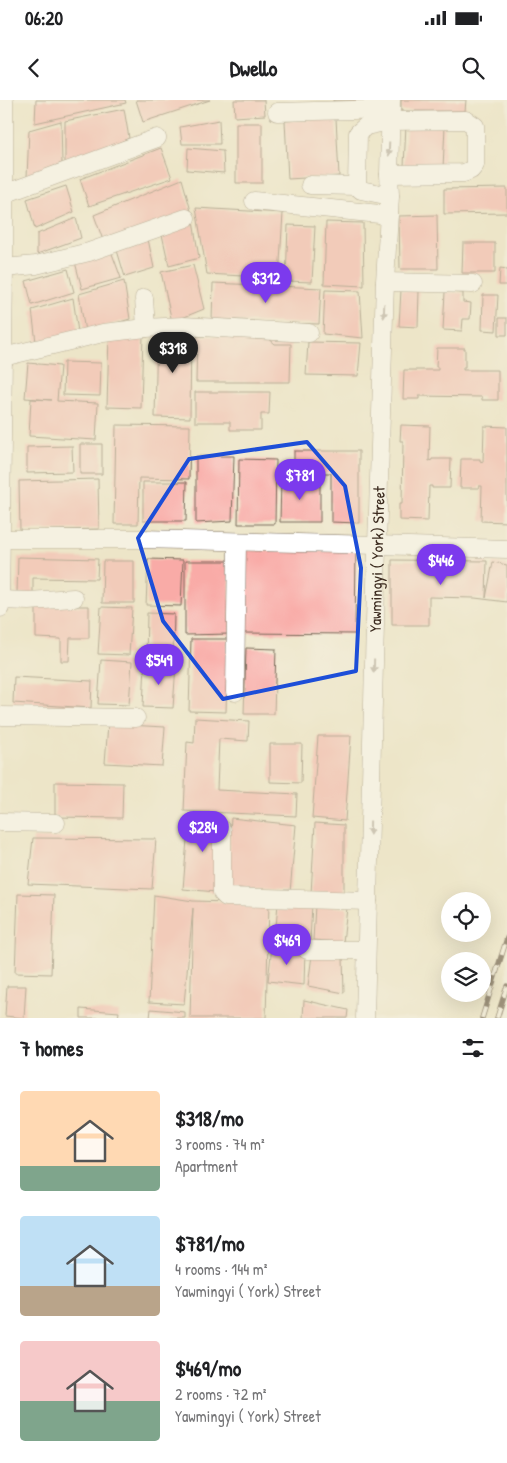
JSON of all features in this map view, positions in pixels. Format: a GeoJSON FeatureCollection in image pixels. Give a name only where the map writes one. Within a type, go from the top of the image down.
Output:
{"type":"FeatureCollection","features":[{"type":"Feature","properties":{"kind":"street"},"geometry":{"type":"LineString","coordinates":[[0,608],[4,100]]}},
{"type":"Feature","properties":{"kind":"street"},"geometry":{"type":"LineString","coordinates":[[277,112],[391,110],[466,120],[472,122],[475,126],[475,165],[472,170],[464,173],[389,174]]}},
{"type":"Feature","properties":{"kind":"street"},"geometry":{"type":"LineString","coordinates":[[356,186],[358,133],[391,110]]}},
{"type":"Feature","properties":{"kind":"street","name":"Yawmingyi ( York) Street"},"geometry":{"type":"LineString","coordinates":[[365,1018],[377,545],[385,282],[390,196],[391,110]]}},
{"type":"Feature","properties":{"kind":"street"},"geometry":{"type":"LineString","coordinates":[[4,194],[157,138]]}},
{"type":"Feature","properties":{"kind":"street"},"geometry":{"type":"LineString","coordinates":[[310,185],[356,186],[361,190],[390,196]]}},
{"type":"Feature","properties":{"kind":"street"},"geometry":{"type":"LineString","coordinates":[[254,201],[389,215]]}},
{"type":"Feature","properties":{"kind":"street"},"geometry":{"type":"LineString","coordinates":[[4,268],[36,265],[89,252],[186,218]]}},
{"type":"Feature","properties":{"kind":"street"},"geometry":{"type":"LineString","coordinates":[[385,282],[474,284]]}},
{"type":"Feature","properties":{"kind":"street"},"geometry":{"type":"LineString","coordinates":[[144,298],[146,328]]}},
{"type":"Feature","properties":{"kind":"street"},"geometry":{"type":"LineString","coordinates":[[2,364],[103,333],[146,328],[183,326],[309,333]]}},
{"type":"Feature","properties":{"kind":"street"},"geometry":{"type":"LineString","coordinates":[[1,539],[141,540],[507,549]]}},
{"type":"Feature","properties":{"kind":"street"},"geometry":{"type":"LineString","coordinates":[[235,692],[237,542]]}},
{"type":"Feature","properties":{"kind":"street"},"geometry":{"type":"LineString","coordinates":[[0,600],[28,602],[74,598]]}},
{"type":"Feature","properties":{"kind":"street"},"geometry":{"type":"LineString","coordinates":[[0,716],[136,718]]}},
{"type":"Feature","properties":{"kind":"street"},"geometry":{"type":"LineString","coordinates":[[0,822],[56,823]]}},
{"type":"Feature","properties":{"kind":"street"},"geometry":{"type":"LineString","coordinates":[[222,830],[222,893],[226,897],[368,901]]}},
{"type":"Feature","properties":{"kind":"street"},"geometry":{"type":"LineString","coordinates":[[307,950],[366,950]]}},
{"type":"Feature","properties":{"kind":"highlighted area"},"geometry":{"type":"Polygon","coordinates":[[[307,442],[345,486],[361,568],[356,671],[223,699],[163,621],[138,538],[189,459],[307,442]]]}},
{"type":"Feature","properties":{"kind":"building"},"geometry":{"type":"Polygon","coordinates":[[[36,100],[125,100],[126,103],[35,123],[36,100]]]}},
{"type":"Feature","properties":{"kind":"building"},"geometry":{"type":"Polygon","coordinates":[[[136,100],[210,100],[143,122],[136,100]]]}},
{"type":"Feature","properties":{"kind":"building"},"geometry":{"type":"Polygon","coordinates":[[[234,100],[264,100],[265,115],[235,117],[234,100]]]}},
{"type":"Feature","properties":{"kind":"building"},"geometry":{"type":"Polygon","coordinates":[[[365,100],[365,106],[333,101],[365,100]]]}},
{"type":"Feature","properties":{"kind":"building"},"geometry":{"type":"Polygon","coordinates":[[[401,100],[466,100],[465,111],[401,111],[401,100]]]}},
{"type":"Feature","properties":{"kind":"building"},"geometry":{"type":"Polygon","coordinates":[[[124,109],[129,138],[65,167],[65,121],[124,109]]]}},
{"type":"Feature","properties":{"kind":"building"},"geometry":{"type":"Polygon","coordinates":[[[336,118],[339,176],[288,179],[285,121],[336,118]]]}},
{"type":"Feature","properties":{"kind":"building"},"geometry":{"type":"Polygon","coordinates":[[[219,120],[220,144],[182,144],[180,127],[219,120]]]}},
{"type":"Feature","properties":{"kind":"building"},"geometry":{"type":"Polygon","coordinates":[[[61,121],[62,163],[27,177],[29,130],[61,121]]]}},
{"type":"Feature","properties":{"kind":"building"},"geometry":{"type":"Polygon","coordinates":[[[236,123],[262,123],[262,183],[236,183],[236,123]]]}},
{"type":"Feature","properties":{"kind":"building"},"geometry":{"type":"Polygon","coordinates":[[[406,125],[445,126],[443,168],[404,166],[406,125]]]}},
{"type":"Feature","properties":{"kind":"building"},"geometry":{"type":"Polygon","coordinates":[[[161,148],[172,178],[89,206],[80,179],[161,148]]]}},
{"type":"Feature","properties":{"kind":"building"},"geometry":{"type":"Polygon","coordinates":[[[188,148],[223,151],[224,173],[187,170],[188,148]]]}},
{"type":"Feature","properties":{"kind":"building"},"geometry":{"type":"Polygon","coordinates":[[[182,179],[191,211],[104,243],[94,215],[182,179]]]}},
{"type":"Feature","properties":{"kind":"building"},"geometry":{"type":"Polygon","coordinates":[[[66,186],[74,212],[35,229],[27,199],[66,186]]]}},
{"type":"Feature","properties":{"kind":"building"},"geometry":{"type":"Polygon","coordinates":[[[507,188],[507,213],[444,214],[444,189],[507,188]]]}},
{"type":"Feature","properties":{"kind":"building"},"geometry":{"type":"Polygon","coordinates":[[[196,208],[283,213],[279,278],[207,274],[196,208]]]}},
{"type":"Feature","properties":{"kind":"building"},"geometry":{"type":"Polygon","coordinates":[[[437,215],[438,269],[400,269],[399,216],[437,215]]]}},
{"type":"Feature","properties":{"kind":"building"},"geometry":{"type":"Polygon","coordinates":[[[76,218],[81,238],[37,254],[37,234],[76,218]]]}},
{"type":"Feature","properties":{"kind":"building"},"geometry":{"type":"Polygon","coordinates":[[[193,221],[199,258],[169,266],[161,230],[193,221]]]}},
{"type":"Feature","properties":{"kind":"building"},"geometry":{"type":"Polygon","coordinates":[[[326,222],[363,223],[364,286],[324,284],[326,222]]]}},
{"type":"Feature","properties":{"kind":"building"},"geometry":{"type":"Polygon","coordinates":[[[288,225],[315,226],[312,282],[286,281],[288,225]]]}},
{"type":"Feature","properties":{"kind":"building"},"geometry":{"type":"Polygon","coordinates":[[[148,239],[154,268],[125,277],[116,247],[148,239]]]}},
{"type":"Feature","properties":{"kind":"building"},"geometry":{"type":"Polygon","coordinates":[[[463,243],[495,243],[495,273],[462,273],[463,243]]]}},
{"type":"Feature","properties":{"kind":"building"},"geometry":{"type":"Polygon","coordinates":[[[111,251],[121,278],[82,289],[75,262],[111,251]]]}},
{"type":"Feature","properties":{"kind":"building"},"geometry":{"type":"Polygon","coordinates":[[[193,265],[204,309],[172,322],[161,272],[193,265]]]}},
{"type":"Feature","properties":{"kind":"building"},"geometry":{"type":"Polygon","coordinates":[[[500,268],[507,269],[507,285],[499,285],[500,268]]]}},
{"type":"Feature","properties":{"kind":"building"},"geometry":{"type":"Polygon","coordinates":[[[68,269],[74,292],[32,305],[26,281],[68,269]]]}},
{"type":"Feature","properties":{"kind":"building"},"geometry":{"type":"Polygon","coordinates":[[[124,281],[130,319],[85,332],[79,294],[124,281]]]}},
{"type":"Feature","properties":{"kind":"building"},"geometry":{"type":"Polygon","coordinates":[[[213,283],[321,288],[319,324],[212,321],[213,283]]]}},
{"type":"Feature","properties":{"kind":"building"},"geometry":{"type":"Polygon","coordinates":[[[325,290],[360,291],[363,338],[323,334],[325,290]]]}},
{"type":"Feature","properties":{"kind":"building"},"geometry":{"type":"Polygon","coordinates":[[[401,290],[419,290],[418,327],[399,326],[401,290]]]}},
{"type":"Feature","properties":{"kind":"building"},"geometry":{"type":"Polygon","coordinates":[[[445,292],[463,293],[463,302],[471,303],[470,319],[463,319],[462,331],[443,330],[445,292]]]}},
{"type":"Feature","properties":{"kind":"building"},"geometry":{"type":"Polygon","coordinates":[[[483,295],[498,295],[496,331],[482,330],[483,295]]]}},
{"type":"Feature","properties":{"kind":"building"},"geometry":{"type":"Polygon","coordinates":[[[73,298],[78,332],[36,342],[32,310],[73,298]]]}},
{"type":"Feature","properties":{"kind":"building"},"geometry":{"type":"Polygon","coordinates":[[[499,318],[507,318],[507,335],[499,335],[499,318]]]}},
{"type":"Feature","properties":{"kind":"building"},"geometry":{"type":"Polygon","coordinates":[[[157,329],[191,330],[190,418],[155,417],[157,329]]]}},
{"type":"Feature","properties":{"kind":"building"},"geometry":{"type":"Polygon","coordinates":[[[109,334],[143,335],[141,408],[107,407],[109,334]]]}},
{"type":"Feature","properties":{"kind":"building"},"geometry":{"type":"Polygon","coordinates":[[[197,336],[267,337],[275,344],[291,344],[290,382],[196,382],[197,336]]]}},
{"type":"Feature","properties":{"kind":"building"},"geometry":{"type":"Polygon","coordinates":[[[308,342],[361,343],[358,376],[306,375],[308,342]]]}},
{"type":"Feature","properties":{"kind":"building"},"geometry":{"type":"Polygon","coordinates":[[[437,348],[465,348],[465,367],[463,367],[463,370],[498,370],[498,400],[482,400],[482,397],[419,396],[419,399],[403,399],[404,370],[438,370],[438,367],[436,367],[437,348]]]}},
{"type":"Feature","properties":{"kind":"building"},"geometry":{"type":"Polygon","coordinates":[[[64,362],[101,363],[100,396],[63,395],[64,362]]]}},
{"type":"Feature","properties":{"kind":"building"},"geometry":{"type":"Polygon","coordinates":[[[28,363],[60,366],[57,401],[98,403],[96,440],[29,436],[31,399],[52,400],[25,398],[28,363]]]}},
{"type":"Feature","properties":{"kind":"building"},"geometry":{"type":"Polygon","coordinates":[[[195,392],[270,392],[269,414],[261,414],[261,430],[230,430],[230,422],[195,422],[195,392]]]}},
{"type":"Feature","properties":{"kind":"building"},"geometry":{"type":"Polygon","coordinates":[[[116,425],[190,426],[189,479],[139,478],[138,524],[114,524],[116,425]]]}},
{"type":"Feature","properties":{"kind":"building"},"geometry":{"type":"Polygon","coordinates":[[[401,425],[430,426],[429,461],[432,459],[451,459],[450,488],[432,488],[432,486],[429,486],[428,521],[399,520],[399,504],[402,504],[403,441],[400,441],[401,425]]]}},
{"type":"Feature","properties":{"kind":"building"},"geometry":{"type":"Polygon","coordinates":[[[484,426],[507,427],[507,522],[481,521],[482,486],[479,486],[479,488],[460,488],[461,459],[480,459],[483,462],[484,426]]]}},
{"type":"Feature","properties":{"kind":"building"},"geometry":{"type":"Polygon","coordinates":[[[80,444],[102,444],[102,474],[80,474],[80,444]]]}},
{"type":"Feature","properties":{"kind":"building"},"geometry":{"type":"Polygon","coordinates":[[[72,446],[73,472],[27,473],[27,447],[72,446]]]}},
{"type":"Feature","properties":{"kind":"building"},"geometry":{"type":"Polygon","coordinates":[[[294,451],[359,451],[359,523],[331,522],[331,473],[294,473],[294,451]]]}},
{"type":"Feature","properties":{"kind":"building"},"geometry":{"type":"Polygon","coordinates":[[[196,456],[234,456],[232,521],[196,523],[196,456]]]}},
{"type":"Feature","properties":{"kind":"building"},"geometry":{"type":"Polygon","coordinates":[[[239,459],[276,460],[275,524],[238,524],[239,459]]]}},
{"type":"Feature","properties":{"kind":"building"},"geometry":{"type":"Polygon","coordinates":[[[98,479],[99,529],[20,531],[19,481],[98,479]]]}},
{"type":"Feature","properties":{"kind":"building"},"geometry":{"type":"Polygon","coordinates":[[[281,480],[320,480],[320,522],[280,522],[281,480]]]}},
{"type":"Feature","properties":{"kind":"building"},"geometry":{"type":"Polygon","coordinates":[[[143,482],[187,482],[186,521],[143,521],[143,482]]]}},
{"type":"Feature","properties":{"kind":"building"},"geometry":{"type":"Polygon","coordinates":[[[243,550],[356,551],[355,634],[242,633],[243,550]]]}},
{"type":"Feature","properties":{"kind":"building"},"geometry":{"type":"Polygon","coordinates":[[[18,557],[98,559],[97,579],[33,578],[33,594],[17,594],[18,557]]]}},
{"type":"Feature","properties":{"kind":"building"},"geometry":{"type":"Polygon","coordinates":[[[148,559],[183,560],[181,606],[146,605],[148,559]]]}},
{"type":"Feature","properties":{"kind":"building"},"geometry":{"type":"Polygon","coordinates":[[[392,560],[487,561],[486,598],[493,562],[507,565],[507,602],[475,598],[429,597],[429,625],[392,625],[392,560]]]}},
{"type":"Feature","properties":{"kind":"building"},"geometry":{"type":"Polygon","coordinates":[[[103,561],[134,561],[134,603],[102,603],[103,561]]]}},
{"type":"Feature","properties":{"kind":"building"},"geometry":{"type":"Polygon","coordinates":[[[185,561],[230,561],[230,634],[185,635],[185,561]]]}},
{"type":"Feature","properties":{"kind":"building"},"geometry":{"type":"Polygon","coordinates":[[[36,606],[89,606],[89,638],[70,638],[69,661],[61,661],[61,639],[36,638],[36,606]]]}},
{"type":"Feature","properties":{"kind":"building"},"geometry":{"type":"Polygon","coordinates":[[[101,607],[132,608],[129,655],[98,654],[101,607]]]}},
{"type":"Feature","properties":{"kind":"building"},"geometry":{"type":"Polygon","coordinates":[[[147,613],[174,614],[173,660],[146,660],[147,613]]]}},
{"type":"Feature","properties":{"kind":"building"},"geometry":{"type":"Polygon","coordinates":[[[191,639],[228,639],[226,712],[189,711],[191,639]]]}},
{"type":"Feature","properties":{"kind":"building"},"geometry":{"type":"Polygon","coordinates":[[[246,648],[276,649],[274,714],[244,714],[246,648]]]}},
{"type":"Feature","properties":{"kind":"building"},"geometry":{"type":"Polygon","coordinates":[[[101,660],[132,662],[129,705],[98,704],[101,660]]]}},
{"type":"Feature","properties":{"kind":"building"},"geometry":{"type":"Polygon","coordinates":[[[145,663],[176,665],[173,708],[143,707],[145,663]]]}},
{"type":"Feature","properties":{"kind":"building"},"geometry":{"type":"Polygon","coordinates":[[[14,677],[92,681],[91,708],[13,703],[14,677]]]}},
{"type":"Feature","properties":{"kind":"building"},"geometry":{"type":"Polygon","coordinates":[[[195,718],[249,721],[248,741],[219,739],[217,790],[297,794],[296,816],[184,811],[187,742],[194,743],[195,718]]]}},
{"type":"Feature","properties":{"kind":"building"},"geometry":{"type":"Polygon","coordinates":[[[108,724],[165,727],[162,766],[105,763],[108,724]]]}},
{"type":"Feature","properties":{"kind":"building"},"geometry":{"type":"Polygon","coordinates":[[[318,736],[351,736],[345,821],[312,818],[318,736]]]}},
{"type":"Feature","properties":{"kind":"building"},"geometry":{"type":"Polygon","coordinates":[[[270,744],[302,744],[301,783],[270,782],[270,744]]]}},
{"type":"Feature","properties":{"kind":"building"},"geometry":{"type":"Polygon","coordinates":[[[55,782],[123,783],[122,818],[55,817],[55,782]]]}},
{"type":"Feature","properties":{"kind":"building"},"geometry":{"type":"Polygon","coordinates":[[[189,815],[223,817],[216,892],[183,889],[189,815]]]}},
{"type":"Feature","properties":{"kind":"building"},"geometry":{"type":"Polygon","coordinates":[[[231,818],[296,825],[290,892],[226,887],[231,818]]]}},
{"type":"Feature","properties":{"kind":"building"},"geometry":{"type":"Polygon","coordinates":[[[315,823],[344,825],[344,897],[311,894],[315,823]]]}},
{"type":"Feature","properties":{"kind":"building"},"geometry":{"type":"Polygon","coordinates":[[[33,838],[156,839],[152,889],[28,884],[33,838]]]}},
{"type":"Feature","properties":{"kind":"building"},"geometry":{"type":"Polygon","coordinates":[[[18,894],[54,895],[51,974],[15,973],[18,894]]]}},
{"type":"Feature","properties":{"kind":"building"},"geometry":{"type":"Polygon","coordinates":[[[154,895],[193,901],[269,903],[266,1018],[190,1018],[193,908],[184,1004],[149,1002],[154,895]]]}},
{"type":"Feature","properties":{"kind":"building"},"geometry":{"type":"Polygon","coordinates":[[[278,903],[312,904],[310,941],[275,939],[278,903]]]}},
{"type":"Feature","properties":{"kind":"building"},"geometry":{"type":"Polygon","coordinates":[[[315,905],[347,908],[343,942],[313,940],[315,905]]]}},
{"type":"Feature","properties":{"kind":"building"},"geometry":{"type":"Polygon","coordinates":[[[272,946],[305,949],[304,985],[268,981],[272,946]]]}},
{"type":"Feature","properties":{"kind":"building"},"geometry":{"type":"Polygon","coordinates":[[[312,955],[343,957],[344,993],[308,986],[312,955]]]}},
{"type":"Feature","properties":{"kind":"building"},"geometry":{"type":"Polygon","coordinates":[[[7,986],[26,986],[24,1018],[5,1016],[7,986]]]}},
{"type":"Feature","properties":{"kind":"building"},"geometry":{"type":"Polygon","coordinates":[[[304,1000],[348,1010],[347,1018],[303,1018],[304,1000]]]}},
{"type":"Feature","properties":{"kind":"building"},"geometry":{"type":"Polygon","coordinates":[[[81,1009],[119,1012],[118,1018],[81,1018],[81,1009]]]}},
{"type":"Feature","properties":{"kind":"building"},"geometry":{"type":"Polygon","coordinates":[[[151,1009],[185,1012],[185,1018],[150,1018],[151,1009]]]}},
{"type":"Feature","properties":{"kind":"railway"},"geometry":{"type":"LineString","coordinates":[[482,1018],[507,938]]}},
{"type":"Feature","properties":{"kind":"railway"},"geometry":{"type":"LineString","coordinates":[[497,1018],[507,986]]}}]}
